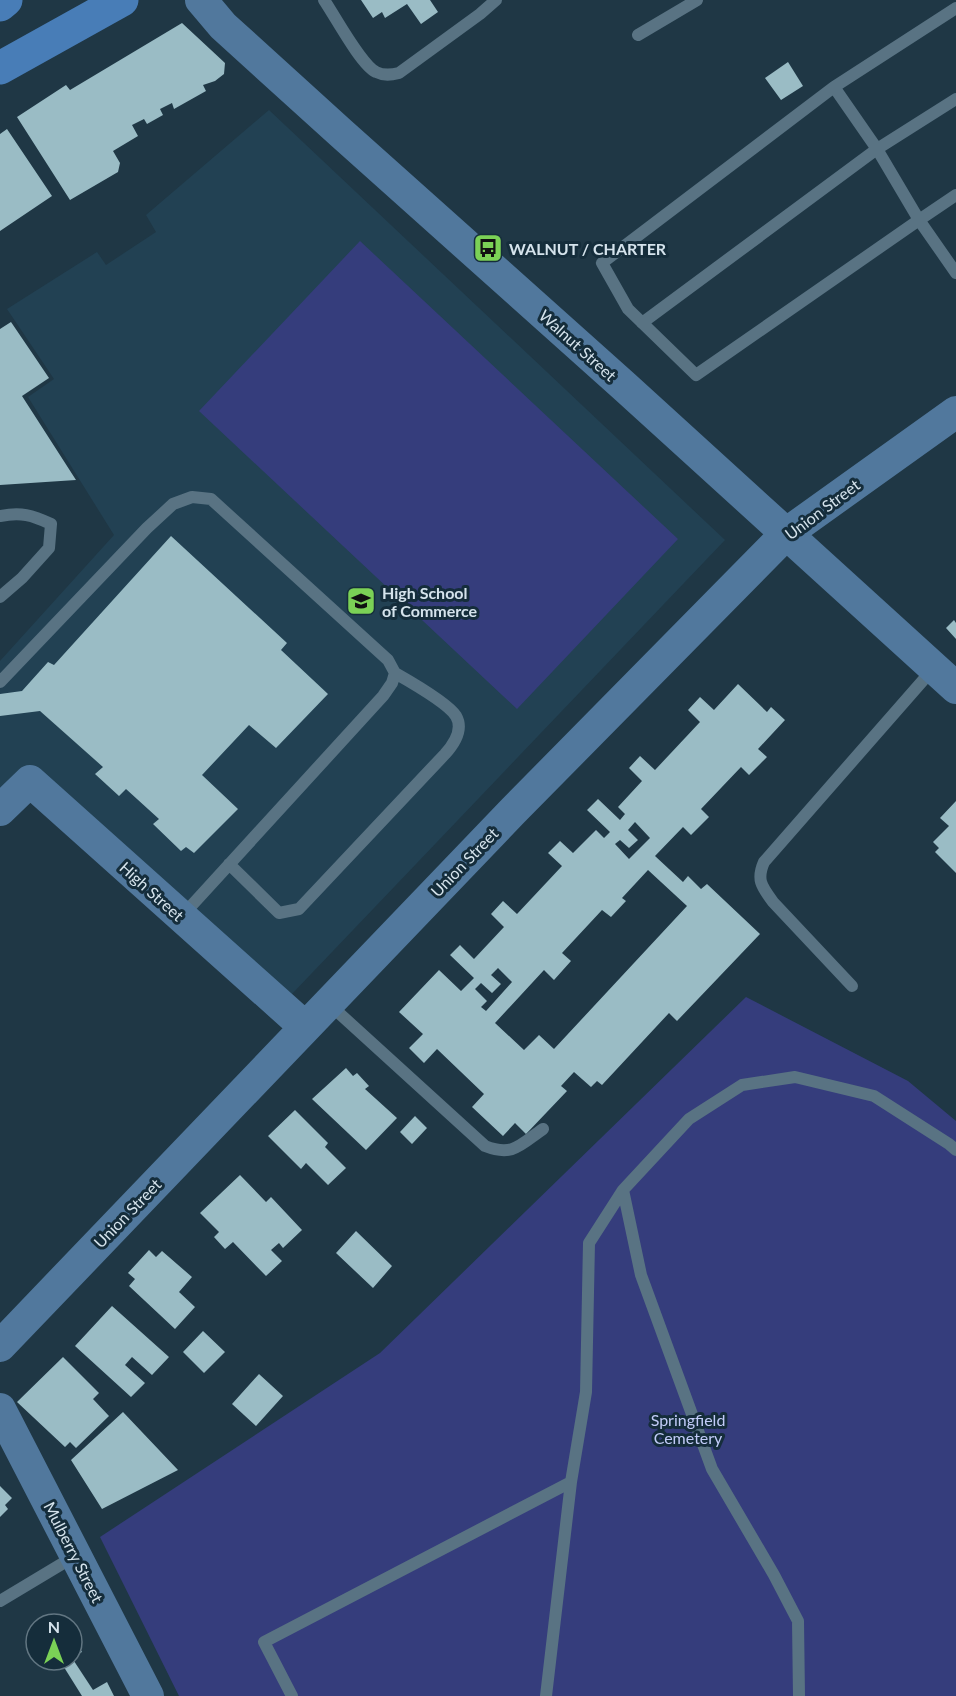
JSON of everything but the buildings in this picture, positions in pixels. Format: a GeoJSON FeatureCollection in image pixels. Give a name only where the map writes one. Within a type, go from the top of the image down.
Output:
{"type":"FeatureCollection","features":[{"type":"Feature","properties":{"kind":"main road"},"geometry":{"type":"LineString","coordinates":[[0,4],[6,0]]}},
{"type":"Feature","properties":{"kind":"main road"},"geometry":{"type":"LineString","coordinates":[[0,68],[122,0]]}},
{"type":"Feature","properties":{"kind":"street","name":"Walnut Street"},"geometry":{"type":"LineString","coordinates":[[201,0],[223,26],[340,133],[787,533],[945,678]]}},
{"type":"Feature","properties":{"kind":"street","name":"Union Street"},"geometry":{"type":"LineString","coordinates":[[0,1346],[520,804],[787,533],[956,412]]}},
{"type":"Feature","properties":{"kind":"street","name":"High Street"},"geometry":{"type":"LineString","coordinates":[[0,810],[30,781],[305,1027]]}},
{"type":"Feature","properties":{"kind":"street","name":"Mulberry Street"},"geometry":{"type":"LineString","coordinates":[[0,1409],[148,1696]]}},
{"type":"Feature","properties":{"kind":"lane"},"geometry":{"type":"LineString","coordinates":[[324,0],[365,63],[375,71],[387,75],[399,73],[496,0]]}},
{"type":"Feature","properties":{"kind":"lane"},"geometry":{"type":"LineString","coordinates":[[638,35],[697,0]]}},
{"type":"Feature","properties":{"kind":"lane"},"geometry":{"type":"LineString","coordinates":[[956,8],[834,87],[602,263],[628,309],[696,375],[956,195]]}},
{"type":"Feature","properties":{"kind":"lane"},"geometry":{"type":"LineString","coordinates":[[834,87],[878,149],[919,220],[956,273]]}},
{"type":"Feature","properties":{"kind":"lane"},"geometry":{"type":"LineString","coordinates":[[642,322],[878,149],[956,99]]}},
{"type":"Feature","properties":{"kind":"lane"},"geometry":{"type":"LineString","coordinates":[[0,682],[147,528],[173,504],[192,497],[212,499],[388,660],[395,672],[440,701],[456,716],[458,723],[456,741],[445,754],[299,909],[279,913],[229,864]]}},
{"type":"Feature","properties":{"kind":"lane"},"geometry":{"type":"LineString","coordinates":[[0,516],[33,515],[51,524],[49,548],[22,578],[0,597]]}},
{"type":"Feature","properties":{"kind":"lane"},"geometry":{"type":"LineString","coordinates":[[181,916],[383,696],[392,683],[395,672]]}},
{"type":"Feature","properties":{"kind":"lane"},"geometry":{"type":"LineString","coordinates":[[852,986],[772,902],[762,887],[760,872],[764,862],[945,678]]}},
{"type":"Feature","properties":{"kind":"lane"},"geometry":{"type":"LineString","coordinates":[[328,1003],[484,1146],[497,1151],[511,1151],[543,1130]]}},
{"type":"Feature","properties":{"kind":"lane"},"geometry":{"type":"LineString","coordinates":[[546,1696],[571,1482],[586,1392],[589,1243],[623,1190],[689,1119],[742,1085],[795,1077],[874,1096],[956,1150]]}},
{"type":"Feature","properties":{"kind":"lane"},"geometry":{"type":"LineString","coordinates":[[623,1190],[641,1275],[712,1469],[798,1621],[799,1696]]}},
{"type":"Feature","properties":{"kind":"lane"},"geometry":{"type":"LineString","coordinates":[[292,1696],[264,1642],[571,1482]]}},
{"type":"Feature","properties":{"kind":"lane"},"geometry":{"type":"LineString","coordinates":[[0,1601],[76,1556]]}},
{"type":"Feature","properties":{"kind":"shaded area","name":"High School of Commerce"},"geometry":{"type":"Polygon","coordinates":[[[269,110],[725,540],[270,1017],[13,780],[0,792],[0,661],[114,535],[28,397],[54,379],[7,309],[97,252],[106,265],[156,232],[146,215],[269,110]]]}},
{"type":"Feature","properties":{"kind":"green space"},"geometry":{"type":"Polygon","coordinates":[[[360,241],[678,539],[517,709],[199,411],[360,241]]]}},
{"type":"Feature","properties":{"kind":"green space","name":"Springfield Cemetery"},"geometry":{"type":"Polygon","coordinates":[[[746,997],[908,1081],[956,1121],[956,1696],[179,1696],[100,1537],[380,1353],[746,997]]]}},
{"type":"Feature","properties":{"kind":"place","name":"WALNUT / CHARTER"},"geometry":{"type":"Point","coordinates":[488,248]}},
{"type":"Feature","properties":{"kind":"place","name":"High School of Commerce"},"geometry":{"type":"Point","coordinates":[361,601]}}]}
